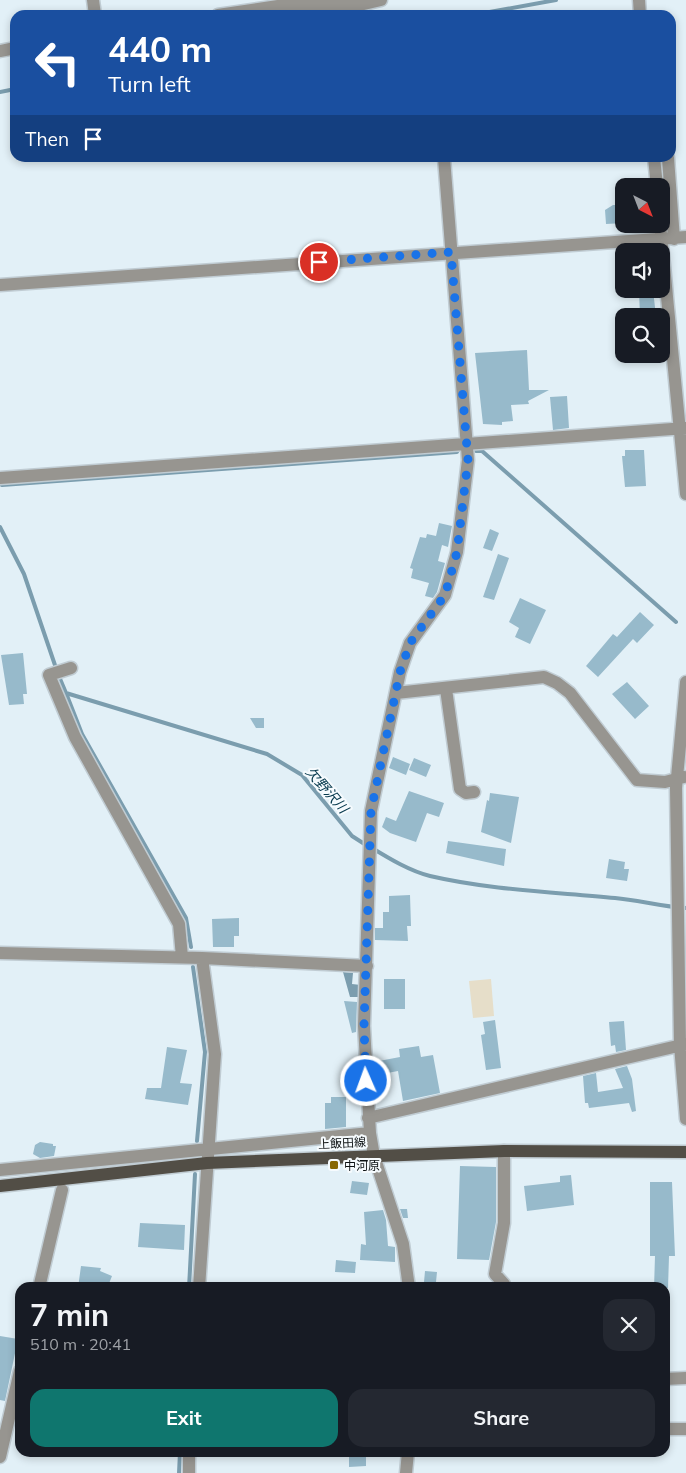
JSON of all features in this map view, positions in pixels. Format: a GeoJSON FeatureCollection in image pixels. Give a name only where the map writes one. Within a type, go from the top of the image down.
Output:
{"type":"FeatureCollection","features":[{"type":"Feature","properties":{"kind":"main road","name":"上飯田線"},"geometry":{"type":"LineString","coordinates":[[0,1186],[208,1157],[374,1156],[504,1151],[686,1152]]}},
{"type":"Feature","properties":{"kind":"street"},"geometry":{"type":"LineString","coordinates":[[251,10],[278,6],[364,4],[381,0]]}},
{"type":"Feature","properties":{"kind":"street"},"geometry":{"type":"LineString","coordinates":[[408,1282],[403,1244],[374,1156],[368,1118],[364,1026],[369,855],[371,811],[400,672],[410,643],[445,595],[457,552],[468,460],[444,162]]}},
{"type":"Feature","properties":{"kind":"street"},"geometry":{"type":"LineString","coordinates":[[654,162],[656,178]]}},
{"type":"Feature","properties":{"kind":"street"},"geometry":{"type":"LineString","coordinates":[[668,162],[674,238],[686,494]]}},
{"type":"Feature","properties":{"kind":"street"},"geometry":{"type":"LineString","coordinates":[[0,286],[451,252],[674,238]]}},
{"type":"Feature","properties":{"kind":"street"},"geometry":{"type":"LineString","coordinates":[[0,478],[684,429]]}},
{"type":"Feature","properties":{"kind":"street"},"geometry":{"type":"LineString","coordinates":[[68,669],[49,675],[74,737],[179,924],[182,957]]}},
{"type":"Feature","properties":{"kind":"street"},"geometry":{"type":"LineString","coordinates":[[396,693],[544,677],[557,683],[570,693],[637,780],[682,778]]}},
{"type":"Feature","properties":{"kind":"street"},"geometry":{"type":"LineString","coordinates":[[686,682],[677,896],[686,1119]]}},
{"type":"Feature","properties":{"kind":"street"},"geometry":{"type":"LineString","coordinates":[[446,689],[460,789],[466,793],[474,792]]}},
{"type":"Feature","properties":{"kind":"street"},"geometry":{"type":"LineString","coordinates":[[0,953],[182,957],[367,966]]}},
{"type":"Feature","properties":{"kind":"street"},"geometry":{"type":"LineString","coordinates":[[199,1282],[215,1054],[202,958]]}},
{"type":"Feature","properties":{"kind":"street"},"geometry":{"type":"LineString","coordinates":[[368,1118],[683,1044]]}},
{"type":"Feature","properties":{"kind":"street"},"geometry":{"type":"LineString","coordinates":[[0,1170],[208,1157],[370,1133]]}},
{"type":"Feature","properties":{"kind":"street"},"geometry":{"type":"LineString","coordinates":[[502,1282],[495,1274],[504,1223],[504,1151]]}},
{"type":"Feature","properties":{"kind":"street"},"geometry":{"type":"LineString","coordinates":[[40,1282],[62,1190]]}},
{"type":"Feature","properties":{"kind":"street"},"geometry":{"type":"LineString","coordinates":[[670,1379],[686,1378]]}},
{"type":"Feature","properties":{"kind":"street"},"geometry":{"type":"LineString","coordinates":[[0,1457],[15,1392]]}},
{"type":"Feature","properties":{"kind":"street"},"geometry":{"type":"LineString","coordinates":[[670,1429],[686,1429]]}},
{"type":"Feature","properties":{"kind":"street"},"geometry":{"type":"LineString","coordinates":[[189,1457],[189,1473]]}},
{"type":"Feature","properties":{"kind":"street"},"geometry":{"type":"LineString","coordinates":[[406,1473],[408,1457]]}},
{"type":"Feature","properties":{"kind":"shaded area"},"geometry":{"type":"Polygon","coordinates":[[[491,979],[494,1016],[473,1018],[469,981],[491,979]]]}},
{"type":"Feature","properties":{"kind":"water"},"geometry":{"type":"Polygon","coordinates":[[[343,972],[353,973],[352,984],[361,985],[361,997],[350,997],[343,972]]]}},
{"type":"Feature","properties":{"kind":"building"},"geometry":{"type":"Polygon","coordinates":[[[615,205],[615,224],[606,224],[605,210],[615,205]]]}},
{"type":"Feature","properties":{"kind":"building"},"geometry":{"type":"Polygon","coordinates":[[[639,298],[654,298],[655,308],[640,308],[639,298]]]}},
{"type":"Feature","properties":{"kind":"building"},"geometry":{"type":"Polygon","coordinates":[[[527,350],[529,390],[549,390],[528,401],[529,404],[511,405],[513,421],[502,422],[502,425],[483,424],[475,353],[527,350]]]}},
{"type":"Feature","properties":{"kind":"building"},"geometry":{"type":"Polygon","coordinates":[[[567,396],[569,428],[553,430],[550,397],[567,396]]]}},
{"type":"Feature","properties":{"kind":"building"},"geometry":{"type":"Polygon","coordinates":[[[625,450],[644,450],[646,486],[625,487],[622,456],[625,456],[625,450]]]}},
{"type":"Feature","properties":{"kind":"building"},"geometry":{"type":"Polygon","coordinates":[[[439,523],[452,526],[448,547],[442,545],[438,561],[445,563],[437,592],[433,598],[425,596],[429,583],[411,578],[413,569],[410,568],[420,537],[426,538],[427,534],[436,536],[439,523]]]}},
{"type":"Feature","properties":{"kind":"building"},"geometry":{"type":"Polygon","coordinates":[[[490,529],[499,533],[492,551],[483,548],[490,529]]]}},
{"type":"Feature","properties":{"kind":"building"},"geometry":{"type":"Polygon","coordinates":[[[498,554],[509,558],[494,600],[483,597],[498,554]]]}},
{"type":"Feature","properties":{"kind":"building"},"geometry":{"type":"Polygon","coordinates":[[[520,598],[546,610],[530,644],[515,637],[519,628],[509,622],[520,598]]]}},
{"type":"Feature","properties":{"kind":"building"},"geometry":{"type":"Polygon","coordinates":[[[640,612],[654,625],[637,643],[633,639],[598,677],[586,666],[613,634],[617,637],[640,612]]]}},
{"type":"Feature","properties":{"kind":"building"},"geometry":{"type":"Polygon","coordinates":[[[23,653],[27,694],[23,694],[24,704],[9,705],[1,655],[23,653]]]}},
{"type":"Feature","properties":{"kind":"building"},"geometry":{"type":"Polygon","coordinates":[[[627,682],[649,706],[635,719],[612,694],[627,682]]]}},
{"type":"Feature","properties":{"kind":"building"},"geometry":{"type":"Polygon","coordinates":[[[250,718],[264,718],[264,728],[256,728],[250,718]]]}},
{"type":"Feature","properties":{"kind":"building"},"geometry":{"type":"Polygon","coordinates":[[[393,757],[410,764],[406,775],[389,768],[393,757]]]}},
{"type":"Feature","properties":{"kind":"building"},"geometry":{"type":"Polygon","coordinates":[[[414,758],[431,765],[426,777],[409,770],[414,758]]]}},
{"type":"Feature","properties":{"kind":"building"},"geometry":{"type":"Polygon","coordinates":[[[409,791],[444,803],[439,817],[427,813],[416,842],[390,833],[382,827],[386,817],[396,821],[409,791]]]}},
{"type":"Feature","properties":{"kind":"building"},"geometry":{"type":"Polygon","coordinates":[[[490,793],[519,797],[511,843],[481,832],[490,793]]]}},
{"type":"Feature","properties":{"kind":"building"},"geometry":{"type":"Polygon","coordinates":[[[448,841],[506,849],[504,866],[446,853],[448,841]]]}},
{"type":"Feature","properties":{"kind":"building"},"geometry":{"type":"Polygon","coordinates":[[[609,859],[625,862],[624,869],[629,869],[627,881],[606,878],[609,859]]]}},
{"type":"Feature","properties":{"kind":"building"},"geometry":{"type":"Polygon","coordinates":[[[410,895],[411,926],[407,926],[408,941],[375,940],[375,928],[383,928],[383,912],[389,912],[389,896],[410,895]]]}},
{"type":"Feature","properties":{"kind":"building"},"geometry":{"type":"Polygon","coordinates":[[[239,918],[239,936],[234,936],[234,947],[213,947],[212,919],[239,918]]]}},
{"type":"Feature","properties":{"kind":"building"},"geometry":{"type":"Polygon","coordinates":[[[384,979],[405,979],[405,1009],[384,1009],[384,979]]]}},
{"type":"Feature","properties":{"kind":"building"},"geometry":{"type":"Polygon","coordinates":[[[344,1001],[357,1002],[356,1032],[352,1033],[344,1001]]]}},
{"type":"Feature","properties":{"kind":"building"},"geometry":{"type":"Polygon","coordinates":[[[495,1020],[501,1068],[486,1070],[481,1035],[485,1034],[483,1022],[495,1020]]]}},
{"type":"Feature","properties":{"kind":"building"},"geometry":{"type":"Polygon","coordinates":[[[624,1021],[626,1050],[616,1052],[615,1045],[611,1046],[609,1022],[624,1021]]]}},
{"type":"Feature","properties":{"kind":"building"},"geometry":{"type":"Polygon","coordinates":[[[419,1046],[421,1057],[433,1055],[440,1093],[403,1101],[398,1071],[382,1074],[379,1061],[400,1057],[399,1049],[419,1046]]]}},
{"type":"Feature","properties":{"kind":"building"},"geometry":{"type":"Polygon","coordinates":[[[167,1047],[187,1050],[180,1083],[192,1084],[188,1105],[145,1099],[147,1088],[161,1088],[167,1047]]]}},
{"type":"Feature","properties":{"kind":"building"},"geometry":{"type":"Polygon","coordinates":[[[627,1066],[632,1079],[636,1111],[632,1112],[629,1103],[589,1108],[588,1103],[585,1103],[583,1076],[596,1073],[598,1092],[623,1088],[615,1069],[627,1066]]]}},
{"type":"Feature","properties":{"kind":"building"},"geometry":{"type":"Polygon","coordinates":[[[331,1097],[346,1097],[346,1127],[325,1129],[325,1103],[331,1103],[331,1097]]]}},
{"type":"Feature","properties":{"kind":"building"},"geometry":{"type":"Polygon","coordinates":[[[40,1142],[56,1146],[54,1156],[40,1158],[33,1154],[35,1145],[40,1142]]]}},
{"type":"Feature","properties":{"kind":"building"},"geometry":{"type":"Polygon","coordinates":[[[460,1166],[496,1167],[496,1222],[489,1260],[457,1259],[460,1166]]]}},
{"type":"Feature","properties":{"kind":"building"},"geometry":{"type":"Polygon","coordinates":[[[571,1175],[574,1205],[527,1211],[524,1186],[560,1182],[560,1176],[571,1175]]]}},
{"type":"Feature","properties":{"kind":"building"},"geometry":{"type":"Polygon","coordinates":[[[352,1181],[369,1183],[367,1195],[350,1193],[352,1181]]]}},
{"type":"Feature","properties":{"kind":"building"},"geometry":{"type":"Polygon","coordinates":[[[650,1182],[672,1182],[675,1256],[669,1256],[668,1282],[654,1282],[655,1256],[650,1256],[650,1182]]]}},
{"type":"Feature","properties":{"kind":"building"},"geometry":{"type":"Polygon","coordinates":[[[400,1209],[407,1209],[408,1218],[403,1218],[400,1209]]]}},
{"type":"Feature","properties":{"kind":"building"},"geometry":{"type":"Polygon","coordinates":[[[383,1210],[386,1220],[388,1246],[395,1247],[395,1262],[360,1260],[361,1244],[366,1245],[364,1212],[383,1210]]]}},
{"type":"Feature","properties":{"kind":"building"},"geometry":{"type":"Polygon","coordinates":[[[140,1223],[185,1225],[184,1250],[138,1247],[140,1223]]]}},
{"type":"Feature","properties":{"kind":"building"},"geometry":{"type":"Polygon","coordinates":[[[336,1260],[356,1262],[355,1273],[335,1272],[336,1260]]]}},
{"type":"Feature","properties":{"kind":"building"},"geometry":{"type":"Polygon","coordinates":[[[81,1266],[101,1268],[100,1271],[112,1276],[110,1282],[79,1282],[81,1266]]]}},
{"type":"Feature","properties":{"kind":"building"},"geometry":{"type":"Polygon","coordinates":[[[425,1271],[437,1272],[436,1282],[424,1282],[425,1271]]]}},
{"type":"Feature","properties":{"kind":"building"},"geometry":{"type":"Polygon","coordinates":[[[0,1336],[15,1338],[15,1353],[5,1401],[0,1400],[0,1336]]]}},
{"type":"Feature","properties":{"kind":"building"},"geometry":{"type":"Polygon","coordinates":[[[349,1457],[366,1457],[366,1466],[349,1467],[349,1457]]]}},
{"type":"Feature","properties":{"kind":"waterway"},"geometry":{"type":"LineString","coordinates":[[501,10],[556,0]]}},
{"type":"Feature","properties":{"kind":"waterway"},"geometry":{"type":"LineString","coordinates":[[0,92],[10,90]]}},
{"type":"Feature","properties":{"kind":"waterway"},"geometry":{"type":"LineString","coordinates":[[476,451],[482,451],[676,622]]}},
{"type":"Feature","properties":{"kind":"waterway"},"geometry":{"type":"LineString","coordinates":[[2,485],[457,452]]}},
{"type":"Feature","properties":{"kind":"waterway","name":"欠野沢川"},"geometry":{"type":"LineString","coordinates":[[0,527],[24,574],[66,693],[267,754],[302,775],[352,836],[366,845]]}},
{"type":"Feature","properties":{"kind":"waterway"},"geometry":{"type":"LineString","coordinates":[[66,693],[82,734],[186,918],[191,947]]}},
{"type":"Feature","properties":{"kind":"waterway","name":"欠野沢川"},"geometry":{"type":"LineString","coordinates":[[372,848],[415,871],[453,881],[499,888],[624,899],[686,908]]}},
{"type":"Feature","properties":{"kind":"waterway"},"geometry":{"type":"LineString","coordinates":[[193,967],[205,1052],[197,1141]]}},
{"type":"Feature","properties":{"kind":"waterway"},"geometry":{"type":"LineString","coordinates":[[189,1282],[195,1174]]}},
{"type":"Feature","properties":{"kind":"waterway"},"geometry":{"type":"LineString","coordinates":[[179,1473],[180,1457]]}},
{"type":"Feature","properties":{"kind":"place","name":"中河原"},"geometry":{"type":"Point","coordinates":[334,1165]}},
{"type":"Feature","properties":{"kind":"route"},"geometry":{"type":"LineString","coordinates":[[319,262],[451,252],[468,460],[457,552],[445,595],[410,643],[400,672],[371,811],[364,1026],[366,1081]]}}]}
